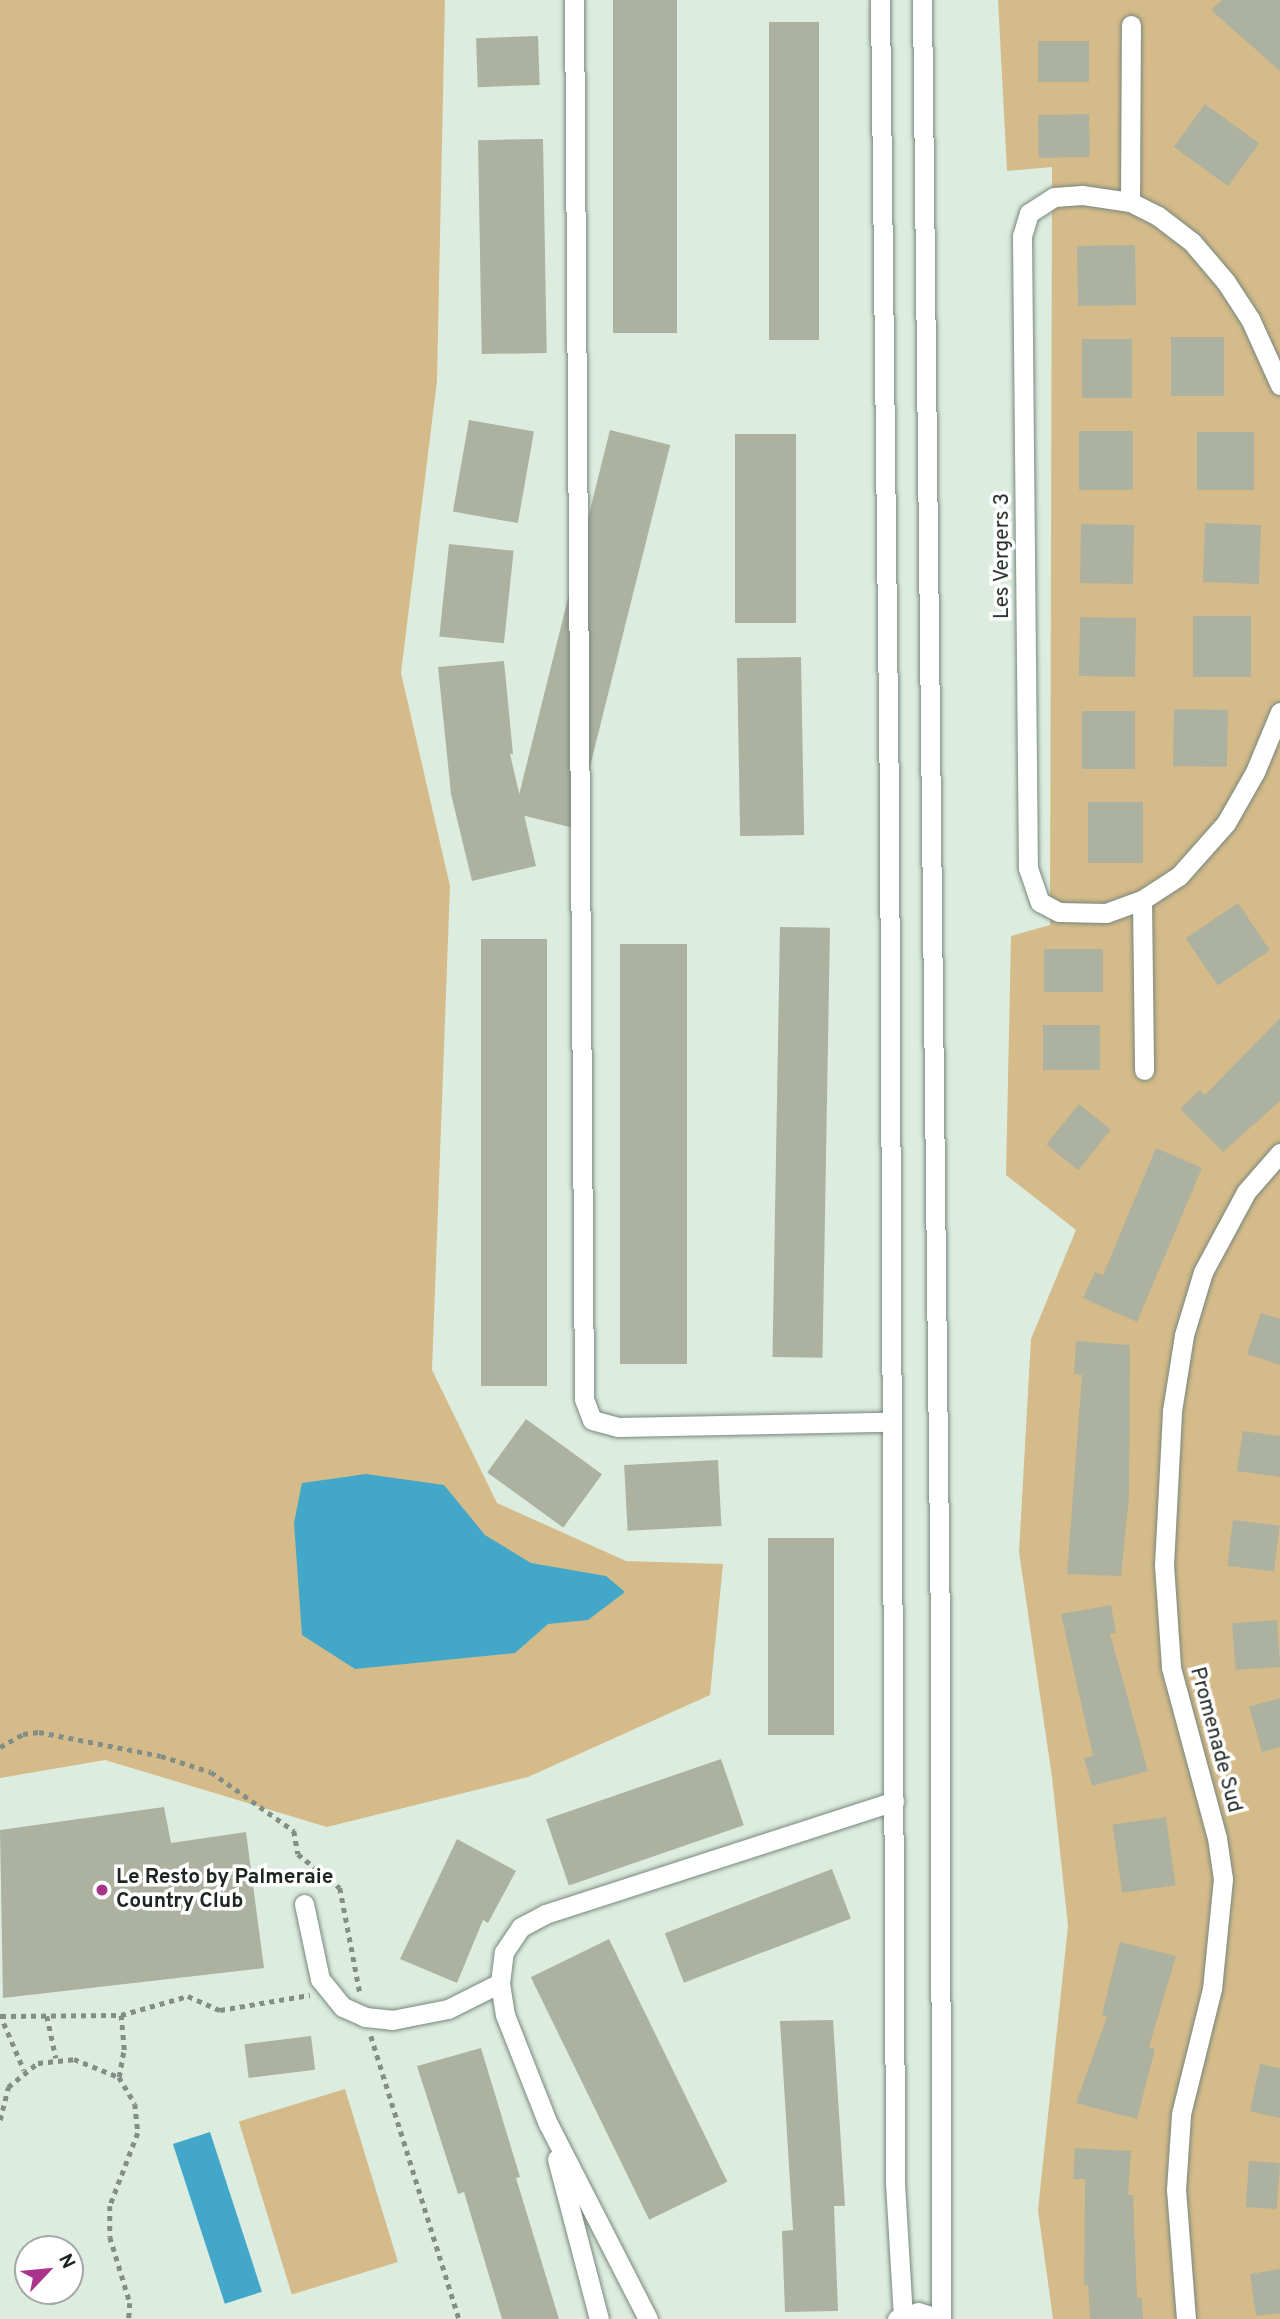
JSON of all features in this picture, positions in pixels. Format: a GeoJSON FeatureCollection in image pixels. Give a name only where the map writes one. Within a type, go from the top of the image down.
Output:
{"type":"FeatureCollection","features":[{"type":"Feature","properties":{"kind":"street"},"geometry":{"type":"LineString","coordinates":[[573,0],[584,1399],[592,1420],[618,1427],[889,1422]]}},
{"type":"Feature","properties":{"kind":"street"},"geometry":{"type":"LineString","coordinates":[[880,0],[889,801],[889,1422],[895,2183],[900,2318],[926,2312],[940,2319],[940,1635],[922,0]]}},
{"type":"Feature","properties":{"kind":"street"},"geometry":{"type":"LineString","coordinates":[[1130,202],[1131,24]]}},
{"type":"Feature","properties":{"kind":"street","name":"Les Vergers 3"},"geometry":{"type":"LineString","coordinates":[[1280,385],[1250,319],[1211,261],[1171,225],[1130,202],[1082,195],[1054,197],[1029,213],[1022,236],[1028,868],[1040,902],[1059,912],[1106,913],[1142,900],[1179,876],[1226,823],[1255,772],[1280,712]]}},
{"type":"Feature","properties":{"kind":"street"},"geometry":{"type":"LineString","coordinates":[[1142,900],[1144,1070]]}},
{"type":"Feature","properties":{"kind":"street","name":"Promenade Sud"},"geometry":{"type":"LineString","coordinates":[[1186,2319],[1176,2190],[1181,2114],[1212,1989],[1223,1879],[1217,1838],[1171,1667],[1164,1565],[1172,1411],[1184,1335],[1203,1272],[1233,1213],[1280,1153]]}},
{"type":"Feature","properties":{"kind":"street"},"geometry":{"type":"LineString","coordinates":[[648,2319],[548,2124],[505,2015],[500,1983],[507,1944],[532,1920],[894,1801]]}},
{"type":"Feature","properties":{"kind":"street"},"geometry":{"type":"LineString","coordinates":[[304,1903],[320,1979],[343,2007],[365,2017],[392,2020],[449,2009],[500,1983]]}},
{"type":"Feature","properties":{"kind":"street"},"geometry":{"type":"LineString","coordinates":[[548,2124],[599,2319]]}},
{"type":"Feature","properties":{"kind":"path"},"geometry":{"type":"LineString","coordinates":[[24,2070],[0,2015],[121,2015],[188,1996],[220,2010],[328,1992]]}},
{"type":"Feature","properties":{"kind":"path"},"geometry":{"type":"LineString","coordinates":[[120,2077],[124,2042],[121,2015]]}},
{"type":"Feature","properties":{"kind":"path"},"geometry":{"type":"LineString","coordinates":[[47,2016],[56,2058]]}},
{"type":"Feature","properties":{"kind":"path"},"geometry":{"type":"LineString","coordinates":[[0,2120],[8,2087],[24,2070],[56,2058],[96,2065],[120,2077],[135,2104],[138,2133],[110,2206],[110,2237],[130,2303],[129,2319]]}},
{"type":"Feature","properties":{"kind":"shaded area"},"geometry":{"type":"Polygon","coordinates":[[[0,0],[445,0],[437,381],[401,673],[450,886],[432,1370],[497,1503],[626,1561],[723,1564],[710,1695],[528,1777],[327,1827],[105,1760],[0,1778],[0,0]]]}},
{"type":"Feature","properties":{"kind":"shaded area"},"geometry":{"type":"Polygon","coordinates":[[[998,0],[1280,0],[1280,2319],[1053,2319],[1038,2210],[1068,1926],[1052,1777],[1019,1552],[1031,1339],[1076,1230],[1006,1175],[1011,936],[1050,925],[1052,167],[1007,171],[998,0]]]}},
{"type":"Feature","properties":{"kind":"shaded area"},"geometry":{"type":"Polygon","coordinates":[[[345,2089],[398,2262],[292,2295],[239,2121],[345,2089]]]}},
{"type":"Feature","properties":{"kind":"water"},"geometry":{"type":"Polygon","coordinates":[[[366,1474],[444,1485],[485,1535],[531,1563],[606,1576],[625,1592],[588,1620],[548,1624],[515,1653],[355,1669],[302,1635],[294,1523],[302,1483],[366,1474]]]}},
{"type":"Feature","properties":{"kind":"water"},"geometry":{"type":"Polygon","coordinates":[[[210,2132],[262,2292],[225,2304],[173,2144],[210,2132]]]}},
{"type":"Feature","properties":{"kind":"building"},"geometry":{"type":"Polygon","coordinates":[[[613,0],[677,0],[677,333],[613,333],[613,0]]]}},
{"type":"Feature","properties":{"kind":"building"},"geometry":{"type":"Polygon","coordinates":[[[1222,0],[1280,0],[1280,71],[1211,10],[1222,0]]]}},
{"type":"Feature","properties":{"kind":"building"},"geometry":{"type":"Polygon","coordinates":[[[769,22],[819,22],[819,340],[769,340],[769,22]]]}},
{"type":"Feature","properties":{"kind":"building"},"geometry":{"type":"Polygon","coordinates":[[[538,36],[540,85],[478,87],[476,38],[538,36]]]}},
{"type":"Feature","properties":{"kind":"building"},"geometry":{"type":"Polygon","coordinates":[[[1038,41],[1089,41],[1089,82],[1038,82],[1038,41]]]}},
{"type":"Feature","properties":{"kind":"building"},"geometry":{"type":"Polygon","coordinates":[[[1205,104],[1259,143],[1228,186],[1174,147],[1205,104]]]}},
{"type":"Feature","properties":{"kind":"building"},"geometry":{"type":"Polygon","coordinates":[[[1089,114],[1090,157],[1039,158],[1038,115],[1089,114]]]}},
{"type":"Feature","properties":{"kind":"building"},"geometry":{"type":"Polygon","coordinates":[[[543,139],[547,353],[482,354],[478,140],[543,139]]]}},
{"type":"Feature","properties":{"kind":"building"},"geometry":{"type":"Polygon","coordinates":[[[1135,245],[1136,305],[1078,306],[1077,246],[1135,245]]]}},
{"type":"Feature","properties":{"kind":"building"},"geometry":{"type":"Polygon","coordinates":[[[1171,337],[1224,337],[1224,396],[1171,396],[1171,337]]]}},
{"type":"Feature","properties":{"kind":"building"},"geometry":{"type":"Polygon","coordinates":[[[1082,339],[1132,339],[1132,398],[1082,398],[1082,339]]]}},
{"type":"Feature","properties":{"kind":"building"},"geometry":{"type":"Polygon","coordinates":[[[469,420],[534,431],[518,523],[453,512],[469,420]]]}},
{"type":"Feature","properties":{"kind":"building"},"geometry":{"type":"Polygon","coordinates":[[[610,430],[670,445],[575,828],[514,813],[610,430]]]}},
{"type":"Feature","properties":{"kind":"building"},"geometry":{"type":"Polygon","coordinates":[[[1079,431],[1133,431],[1133,490],[1079,490],[1079,431]]]}},
{"type":"Feature","properties":{"kind":"building"},"geometry":{"type":"Polygon","coordinates":[[[1197,432],[1254,432],[1254,490],[1197,490],[1197,432]]]}},
{"type":"Feature","properties":{"kind":"building"},"geometry":{"type":"Polygon","coordinates":[[[735,434],[796,434],[796,623],[735,623],[735,434]]]}},
{"type":"Feature","properties":{"kind":"building"},"geometry":{"type":"Polygon","coordinates":[[[1205,523],[1261,525],[1259,584],[1203,582],[1205,523]]]}},
{"type":"Feature","properties":{"kind":"building"},"geometry":{"type":"Polygon","coordinates":[[[1081,524],[1134,525],[1133,584],[1080,583],[1081,524]]]}},
{"type":"Feature","properties":{"kind":"building"},"geometry":{"type":"Polygon","coordinates":[[[449,544],[514,551],[504,643],[439,636],[449,544]]]}},
{"type":"Feature","properties":{"kind":"building"},"geometry":{"type":"Polygon","coordinates":[[[1193,616],[1251,616],[1251,677],[1193,677],[1193,616]]]}},
{"type":"Feature","properties":{"kind":"building"},"geometry":{"type":"Polygon","coordinates":[[[1080,617],[1136,618],[1135,677],[1079,676],[1080,617]]]}},
{"type":"Feature","properties":{"kind":"building"},"geometry":{"type":"Polygon","coordinates":[[[801,657],[804,835],[740,836],[737,658],[801,657]]]}},
{"type":"Feature","properties":{"kind":"building"},"geometry":{"type":"Polygon","coordinates":[[[504,661],[513,754],[510,754],[536,866],[472,881],[451,794],[438,667],[504,661]]]}},
{"type":"Feature","properties":{"kind":"building"},"geometry":{"type":"Polygon","coordinates":[[[1174,709],[1228,710],[1227,767],[1173,766],[1174,709]]]}},
{"type":"Feature","properties":{"kind":"building"},"geometry":{"type":"Polygon","coordinates":[[[1082,711],[1135,711],[1135,769],[1082,769],[1082,711]]]}},
{"type":"Feature","properties":{"kind":"building"},"geometry":{"type":"Polygon","coordinates":[[[1088,802],[1143,802],[1143,863],[1088,863],[1088,802]]]}},
{"type":"Feature","properties":{"kind":"building"},"geometry":{"type":"Polygon","coordinates":[[[1238,903],[1270,950],[1218,985],[1186,938],[1238,903]]]}},
{"type":"Feature","properties":{"kind":"building"},"geometry":{"type":"Polygon","coordinates":[[[780,927],[830,928],[822,1358],[772,1357],[780,927]]]}},
{"type":"Feature","properties":{"kind":"building"},"geometry":{"type":"Polygon","coordinates":[[[481,939],[547,939],[547,1386],[481,1386],[481,939]]]}},
{"type":"Feature","properties":{"kind":"building"},"geometry":{"type":"Polygon","coordinates":[[[620,944],[687,944],[687,1364],[620,1364],[620,944]]]}},
{"type":"Feature","properties":{"kind":"building"},"geometry":{"type":"Polygon","coordinates":[[[1044,949],[1103,949],[1103,992],[1044,992],[1044,949]]]}},
{"type":"Feature","properties":{"kind":"building"},"geometry":{"type":"Polygon","coordinates":[[[1280,1018],[1280,1101],[1223,1152],[1180,1109],[1200,1090],[1205,1095],[1280,1018]]]}},
{"type":"Feature","properties":{"kind":"building"},"geometry":{"type":"Polygon","coordinates":[[[1043,1025],[1100,1025],[1100,1070],[1043,1070],[1043,1025]]]}},
{"type":"Feature","properties":{"kind":"building"},"geometry":{"type":"Polygon","coordinates":[[[1079,1104],[1111,1130],[1078,1170],[1046,1144],[1079,1104]]]}},
{"type":"Feature","properties":{"kind":"building"},"geometry":{"type":"Polygon","coordinates":[[[1156,1148],[1202,1168],[1137,1322],[1083,1298],[1095,1272],[1103,1275],[1156,1148]]]}},
{"type":"Feature","properties":{"kind":"building"},"geometry":{"type":"Polygon","coordinates":[[[1261,1313],[1280,1319],[1280,1365],[1247,1354],[1261,1313]]]}},
{"type":"Feature","properties":{"kind":"building"},"geometry":{"type":"Polygon","coordinates":[[[1076,1341],[1130,1345],[1129,1497],[1121,1576],[1067,1574],[1082,1375],[1074,1374],[1076,1341]]]}},
{"type":"Feature","properties":{"kind":"building"},"geometry":{"type":"Polygon","coordinates":[[[526,1419],[602,1474],[563,1528],[487,1472],[526,1419]]]}},
{"type":"Feature","properties":{"kind":"building"},"geometry":{"type":"Polygon","coordinates":[[[1243,1431],[1280,1436],[1280,1477],[1237,1471],[1243,1431]]]}},
{"type":"Feature","properties":{"kind":"building"},"geometry":{"type":"Polygon","coordinates":[[[718,1460],[721,1526],[628,1531],[624,1465],[718,1460]]]}},
{"type":"Feature","properties":{"kind":"building"},"geometry":{"type":"Polygon","coordinates":[[[1233,1520],[1280,1526],[1274,1571],[1227,1566],[1233,1520]]]}},
{"type":"Feature","properties":{"kind":"building"},"geometry":{"type":"Polygon","coordinates":[[[768,1538],[834,1538],[834,1735],[768,1735],[768,1538]]]}},
{"type":"Feature","properties":{"kind":"building"},"geometry":{"type":"Polygon","coordinates":[[[1111,1605],[1116,1633],[1110,1634],[1148,1771],[1092,1786],[1084,1758],[1093,1756],[1061,1614],[1111,1605]]]}},
{"type":"Feature","properties":{"kind":"building"},"geometry":{"type":"Polygon","coordinates":[[[1277,1620],[1280,1667],[1235,1670],[1232,1623],[1277,1620]]]}},
{"type":"Feature","properties":{"kind":"building"},"geometry":{"type":"Polygon","coordinates":[[[1280,1698],[1280,1747],[1262,1752],[1249,1707],[1280,1698]]]}},
{"type":"Feature","properties":{"kind":"building"},"geometry":{"type":"Polygon","coordinates":[[[721,1759],[744,1825],[569,1885],[546,1819],[721,1759]]]}},
{"type":"Feature","properties":{"kind":"building"},"geometry":{"type":"Polygon","coordinates":[[[164,1807],[171,1843],[246,1832],[264,1968],[3,1998],[0,1830],[164,1807]]]}},
{"type":"Feature","properties":{"kind":"building"},"geometry":{"type":"Polygon","coordinates":[[[1166,1817],[1176,1885],[1122,1893],[1113,1825],[1166,1817]]]}},
{"type":"Feature","properties":{"kind":"building"},"geometry":{"type":"Polygon","coordinates":[[[457,1839],[516,1871],[488,1923],[483,1920],[457,1983],[400,1959],[457,1839]]]}},
{"type":"Feature","properties":{"kind":"building"},"geometry":{"type":"Polygon","coordinates":[[[832,1869],[851,1918],[684,1983],[665,1933],[832,1869]]]}},
{"type":"Feature","properties":{"kind":"building"},"geometry":{"type":"Polygon","coordinates":[[[609,1939],[727,2182],[649,2220],[531,1977],[609,1939]]]}},
{"type":"Feature","properties":{"kind":"building"},"geometry":{"type":"Polygon","coordinates":[[[1120,1942],[1176,1956],[1149,2047],[1155,2049],[1137,2119],[1076,2103],[1107,2017],[1102,2015],[1120,1942]]]}},
{"type":"Feature","properties":{"kind":"building"},"geometry":{"type":"Polygon","coordinates":[[[833,2020],[845,2206],[834,2206],[838,2311],[785,2312],[782,2231],[793,2230],[780,2021],[833,2020]]]}},
{"type":"Feature","properties":{"kind":"building"},"geometry":{"type":"Polygon","coordinates":[[[311,2036],[315,2070],[249,2078],[244,2044],[311,2036]]]}},
{"type":"Feature","properties":{"kind":"building"},"geometry":{"type":"Polygon","coordinates":[[[481,2048],[520,2177],[516,2178],[559,2319],[502,2319],[464,2192],[458,2194],[417,2066],[481,2048]]]}},
{"type":"Feature","properties":{"kind":"building"},"geometry":{"type":"Polygon","coordinates":[[[1260,2064],[1280,2068],[1280,2118],[1250,2111],[1260,2064]]]}},
{"type":"Feature","properties":{"kind":"building"},"geometry":{"type":"Polygon","coordinates":[[[1075,2148],[1131,2151],[1128,2195],[1133,2195],[1137,2298],[1142,2298],[1143,2319],[1090,2319],[1088,2285],[1084,2285],[1085,2179],[1073,2179],[1075,2148]]]}},
{"type":"Feature","properties":{"kind":"building"},"geometry":{"type":"Polygon","coordinates":[[[1249,2161],[1280,2163],[1277,2209],[1246,2207],[1249,2161]]]}},
{"type":"Feature","properties":{"kind":"building"},"geometry":{"type":"Polygon","coordinates":[[[1280,2269],[1280,2313],[1256,2316],[1250,2274],[1280,2269]]]}},
{"type":"Feature","properties":{"kind":"place","name":"Le Resto by Palmeraie Country Club"},"geometry":{"type":"Point","coordinates":[102,1890]}}]}
